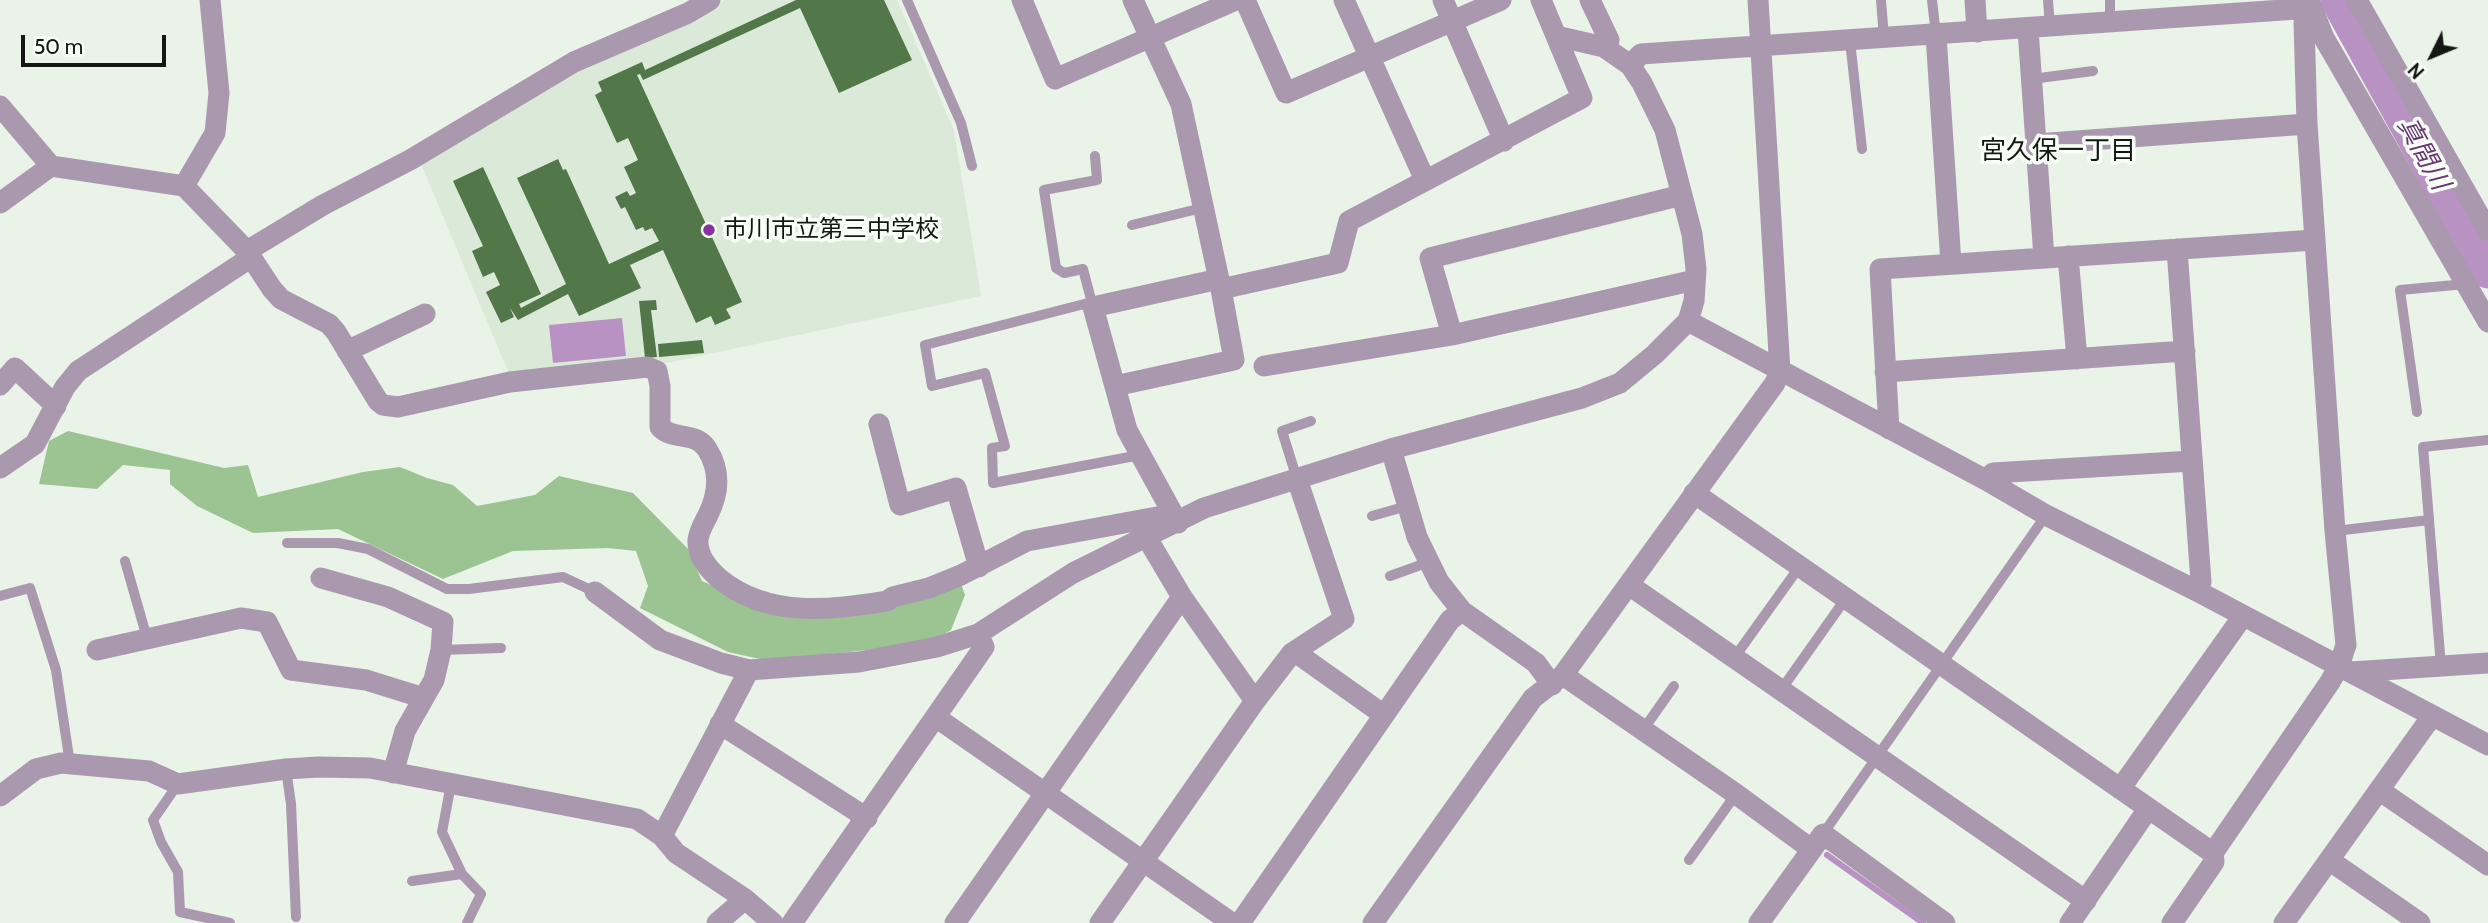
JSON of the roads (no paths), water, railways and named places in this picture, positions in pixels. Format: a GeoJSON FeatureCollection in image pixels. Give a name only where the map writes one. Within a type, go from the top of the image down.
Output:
{"type":"FeatureCollection","features":[{"type":"Feature","properties":{"kind":"street"},"geometry":{"type":"LineString","coordinates":[[184,186],[215,133],[219,93],[211,0]]}},
{"type":"Feature","properties":{"kind":"street"},"geometry":{"type":"LineString","coordinates":[[0,468],[34,444],[65,387],[78,372],[323,205],[410,160],[574,62],[688,13],[710,0]]}},
{"type":"Feature","properties":{"kind":"street"},"geometry":{"type":"LineString","coordinates":[[1022,0],[1055,79],[1236,0]]}},
{"type":"Feature","properties":{"kind":"street"},"geometry":{"type":"LineString","coordinates":[[1115,386],[1234,360],[1181,104],[1133,0]]}},
{"type":"Feature","properties":{"kind":"street"},"geometry":{"type":"LineString","coordinates":[[1245,0],[1286,93],[1501,0]]}},
{"type":"Feature","properties":{"kind":"street"},"geometry":{"type":"LineString","coordinates":[[1344,0],[1425,180]]}},
{"type":"Feature","properties":{"kind":"street"},"geometry":{"type":"LineString","coordinates":[[1443,0],[1504,141]]}},
{"type":"Feature","properties":{"kind":"street"},"geometry":{"type":"LineString","coordinates":[[1176,518],[1127,430],[1093,305],[1338,263],[1349,221],[1582,99],[1541,0]]}},
{"type":"Feature","properties":{"kind":"street"},"geometry":{"type":"LineString","coordinates":[[1590,0],[1609,40],[1604,47]]}},
{"type":"Feature","properties":{"kind":"street"},"geometry":{"type":"LineString","coordinates":[[1373,923],[1533,698],[1558,680],[1775,383],[1780,371],[1758,0]]}},
{"type":"Feature","properties":{"kind":"street"},"geometry":{"type":"LineString","coordinates":[[1975,0],[1977,32]]}},
{"type":"Feature","properties":{"kind":"street"},"geometry":{"type":"LineString","coordinates":[[2357,0],[2488,231]]}},
{"type":"Feature","properties":{"kind":"street"},"geometry":{"type":"LineString","coordinates":[[1630,65],[1641,54],[2110,23],[2206,8],[2310,4]]}},
{"type":"Feature","properties":{"kind":"street"},"geometry":{"type":"LineString","coordinates":[[2172,923],[2214,862],[2213,853],[2345,669],[2346,645],[2335,531],[2307,124],[2304,23],[2310,4]]}},
{"type":"Feature","properties":{"kind":"street"},"geometry":{"type":"LineString","coordinates":[[2310,4],[2324,38],[2488,322]]}},
{"type":"Feature","properties":{"kind":"street"},"geometry":{"type":"LineString","coordinates":[[2028,29],[2044,258]]}},
{"type":"Feature","properties":{"kind":"street"},"geometry":{"type":"LineString","coordinates":[[1936,35],[1951,264]]}},
{"type":"Feature","properties":{"kind":"street"},"geometry":{"type":"LineString","coordinates":[[0,106],[51,166],[184,186],[249,255],[281,299],[329,324],[337,332],[383,405],[398,407],[510,382],[647,367],[657,371],[660,386],[660,427],[665,432],[701,441],[708,450],[717,480],[718,492],[698,536],[703,562],[734,590],[756,601],[818,609],[887,601],[979,568],[1027,541],[1176,518],[1391,449],[1582,398],[1620,383],[1655,354],[1688,321],[1694,301],[1696,269],[1692,234],[1665,130],[1630,65],[1604,47],[1556,36]]}},
{"type":"Feature","properties":{"kind":"street"},"geometry":{"type":"LineString","coordinates":[[2036,144],[2307,124]]}},
{"type":"Feature","properties":{"kind":"street"},"geometry":{"type":"LineString","coordinates":[[0,203],[51,166]]}},
{"type":"Feature","properties":{"kind":"street"},"geometry":{"type":"LineString","coordinates":[[1452,335],[1430,258],[1682,195]]}},
{"type":"Feature","properties":{"kind":"street"},"geometry":{"type":"LineString","coordinates":[[1889,429],[1880,269],[2315,240]]}},
{"type":"Feature","properties":{"kind":"street"},"geometry":{"type":"LineString","coordinates":[[2177,249],[2201,582],[2197,591]]}},
{"type":"Feature","properties":{"kind":"street"},"geometry":{"type":"LineString","coordinates":[[2068,257],[2077,359]]}},
{"type":"Feature","properties":{"kind":"street"},"geometry":{"type":"LineString","coordinates":[[1264,366],[1452,335],[1695,280]]}},
{"type":"Feature","properties":{"kind":"street"},"geometry":{"type":"LineString","coordinates":[[347,351],[425,314]]}},
{"type":"Feature","properties":{"kind":"street"},"geometry":{"type":"LineString","coordinates":[[1688,321],[1986,480],[2046,515],[2197,591],[2488,745]]}},
{"type":"Feature","properties":{"kind":"street"},"geometry":{"type":"LineString","coordinates":[[1885,373],[2185,351]]}},
{"type":"Feature","properties":{"kind":"street"},"geometry":{"type":"LineString","coordinates":[[0,385],[15,368],[56,406]]}},
{"type":"Feature","properties":{"kind":"street"},"geometry":{"type":"LineString","coordinates":[[879,424],[900,505],[956,488],[979,568]]}},
{"type":"Feature","properties":{"kind":"street"},"geometry":{"type":"LineString","coordinates":[[1391,449],[1417,537],[1439,582],[1462,611],[1558,680],[1643,730],[1736,794],[1817,841],[1939,922]]}},
{"type":"Feature","properties":{"kind":"street"},"geometry":{"type":"LineString","coordinates":[[1986,480],[1993,473],[2192,461]]}},
{"type":"Feature","properties":{"kind":"street"},"geometry":{"type":"LineString","coordinates":[[1100,923],[1255,701],[1294,652],[1344,619],[1297,479]]}},
{"type":"Feature","properties":{"kind":"street"},"geometry":{"type":"LineString","coordinates":[[1694,493],[2213,853]]}},
{"type":"Feature","properties":{"kind":"street"},"geometry":{"type":"LineString","coordinates":[[595,592],[660,640],[721,663],[749,670],[859,662],[937,647],[978,634],[1073,573],[1147,538],[1176,518]]}},
{"type":"Feature","properties":{"kind":"street"},"geometry":{"type":"LineString","coordinates":[[1147,538],[1182,597],[1255,701]]}},
{"type":"Feature","properties":{"kind":"street"},"geometry":{"type":"LineString","coordinates":[[321,578],[388,597],[443,622],[435,680],[405,731],[393,773]]}},
{"type":"Feature","properties":{"kind":"street"},"geometry":{"type":"LineString","coordinates":[[1629,585],[2085,901]]}},
{"type":"Feature","properties":{"kind":"street"},"geometry":{"type":"LineString","coordinates":[[955,923],[1182,597]]}},
{"type":"Feature","properties":{"kind":"street"},"geometry":{"type":"LineString","coordinates":[[1240,923],[1450,620],[1462,611]]}},
{"type":"Feature","properties":{"kind":"street"},"geometry":{"type":"LineString","coordinates":[[2120,789],[2243,616]]}},
{"type":"Feature","properties":{"kind":"street"},"geometry":{"type":"LineString","coordinates":[[97,650],[241,618],[267,622],[291,670],[366,680],[424,698]]}},
{"type":"Feature","properties":{"kind":"street"},"geometry":{"type":"LineString","coordinates":[[792,923],[984,647],[978,634]]}},
{"type":"Feature","properties":{"kind":"street"},"geometry":{"type":"LineString","coordinates":[[1294,652],[1384,715]]}},
{"type":"Feature","properties":{"kind":"street"},"geometry":{"type":"LineString","coordinates":[[2345,669],[2488,663]]}},
{"type":"Feature","properties":{"kind":"street"},"geometry":{"type":"LineString","coordinates":[[662,836],[749,670]]}},
{"type":"Feature","properties":{"kind":"street"},"geometry":{"type":"LineString","coordinates":[[2284,923],[2432,716]]}},
{"type":"Feature","properties":{"kind":"street"},"geometry":{"type":"LineString","coordinates":[[937,718],[1232,923]]}},
{"type":"Feature","properties":{"kind":"street"},"geometry":{"type":"LineString","coordinates":[[720,724],[867,818]]}},
{"type":"Feature","properties":{"kind":"street"},"geometry":{"type":"LineString","coordinates":[[0,796],[36,769],[61,763],[149,771],[178,785],[286,769],[370,768],[637,819],[662,836],[676,853],[745,900],[769,922]]}},
{"type":"Feature","properties":{"kind":"street"},"geometry":{"type":"LineString","coordinates":[[2379,790],[2488,864]]}},
{"type":"Feature","properties":{"kind":"street"},"geometry":{"type":"LineString","coordinates":[[2070,923],[2148,809]]}},
{"type":"Feature","properties":{"kind":"street"},"geometry":{"type":"LineString","coordinates":[[1759,923],[1817,841]]}},
{"type":"Feature","properties":{"kind":"street"},"geometry":{"type":"LineString","coordinates":[[2329,859],[2412,921]]}},
{"type":"Feature","properties":{"kind":"street"},"geometry":{"type":"LineString","coordinates":[[716,923],[745,900]]}},
{"type":"Feature","properties":{"kind":"lane"},"geometry":{"type":"LineString","coordinates":[[907,0],[961,123],[972,166]]}},
{"type":"Feature","properties":{"kind":"lane"},"geometry":{"type":"LineString","coordinates":[[1881,0],[1884,38]]}},
{"type":"Feature","properties":{"kind":"lane"},"geometry":{"type":"LineString","coordinates":[[1932,0],[1936,35]]}},
{"type":"Feature","properties":{"kind":"lane"},"geometry":{"type":"LineString","coordinates":[[2048,0],[2050,27]]}},
{"type":"Feature","properties":{"kind":"lane"},"geometry":{"type":"LineString","coordinates":[[2110,0],[2110,23]]}},
{"type":"Feature","properties":{"kind":"lane"},"geometry":{"type":"LineString","coordinates":[[1850,41],[1862,149]]}},
{"type":"Feature","properties":{"kind":"lane"},"geometry":{"type":"LineString","coordinates":[[2032,79],[2093,71]]}},
{"type":"Feature","properties":{"kind":"lane"},"geometry":{"type":"LineString","coordinates":[[1095,156],[1097,180],[1044,190],[1056,268],[1064,273],[1083,269],[1093,305],[925,345],[932,386],[985,373],[1005,446],[992,448],[993,483],[1140,455]]}},
{"type":"Feature","properties":{"kind":"lane"},"geometry":{"type":"LineString","coordinates":[[1132,225],[1202,208]]}},
{"type":"Feature","properties":{"kind":"lane"},"geometry":{"type":"LineString","coordinates":[[2417,412],[2400,290],[2466,284]]}},
{"type":"Feature","properties":{"kind":"lane"},"geometry":{"type":"LineString","coordinates":[[1297,479],[1283,431],[1311,421]]}},
{"type":"Feature","properties":{"kind":"lane"},"geometry":{"type":"LineString","coordinates":[[2441,666],[2423,447],[2488,440]]}},
{"type":"Feature","properties":{"kind":"lane"},"geometry":{"type":"LineString","coordinates":[[1372,516],[1407,506]]}},
{"type":"Feature","properties":{"kind":"lane"},"geometry":{"type":"LineString","coordinates":[[1817,841],[2046,515]]}},
{"type":"Feature","properties":{"kind":"lane"},"geometry":{"type":"LineString","coordinates":[[2335,531],[2429,520]]}},
{"type":"Feature","properties":{"kind":"lane"},"geometry":{"type":"LineString","coordinates":[[288,543],[338,543],[368,549],[447,589],[469,589],[563,577],[595,592]]}},
{"type":"Feature","properties":{"kind":"lane"},"geometry":{"type":"LineString","coordinates":[[125,561],[147,638]]}},
{"type":"Feature","properties":{"kind":"lane"},"geometry":{"type":"LineString","coordinates":[[1390,576],[1429,562]]}},
{"type":"Feature","properties":{"kind":"lane"},"geometry":{"type":"LineString","coordinates":[[1734,658],[1800,566]]}},
{"type":"Feature","properties":{"kind":"lane"},"geometry":{"type":"LineString","coordinates":[[0,596],[30,589],[56,670],[69,764]]}},
{"type":"Feature","properties":{"kind":"lane"},"geometry":{"type":"LineString","coordinates":[[1781,690],[1846,598]]}},
{"type":"Feature","properties":{"kind":"lane"},"geometry":{"type":"LineString","coordinates":[[441,650],[501,648]]}},
{"type":"Feature","properties":{"kind":"lane"},"geometry":{"type":"LineString","coordinates":[[1643,730],[1674,686]]}},
{"type":"Feature","properties":{"kind":"lane"},"geometry":{"type":"LineString","coordinates":[[286,769],[291,804],[296,917]]}},
{"type":"Feature","properties":{"kind":"lane"},"geometry":{"type":"LineString","coordinates":[[451,784],[442,832],[462,874],[481,894],[467,923]]}},
{"type":"Feature","properties":{"kind":"lane"},"geometry":{"type":"LineString","coordinates":[[178,785],[153,820],[161,842],[178,872],[180,912],[229,923]]}},
{"type":"Feature","properties":{"kind":"lane"},"geometry":{"type":"LineString","coordinates":[[1689,860],[1736,794]]}},
{"type":"Feature","properties":{"kind":"lane"},"geometry":{"type":"LineString","coordinates":[[412,881],[462,874]]}},
{"type":"Feature","properties":{"kind":"waterway","name":"真間川"},"geometry":{"type":"LineString","coordinates":[[2338,0],[2488,271]]}},
{"type":"Feature","properties":{"kind":"waterway"},"geometry":{"type":"LineString","coordinates":[[1827,855],[1923,923]]}},
{"type":"Feature","properties":{"kind":"place","name":"市川市立第三中学校"},"geometry":{"type":"Point","coordinates":[709,230]}},
{"type":"Feature","properties":{"kind":"district","name":"宮久保一丁目"},"geometry":{"type":"Point","coordinates":[2058,151]}}]}
